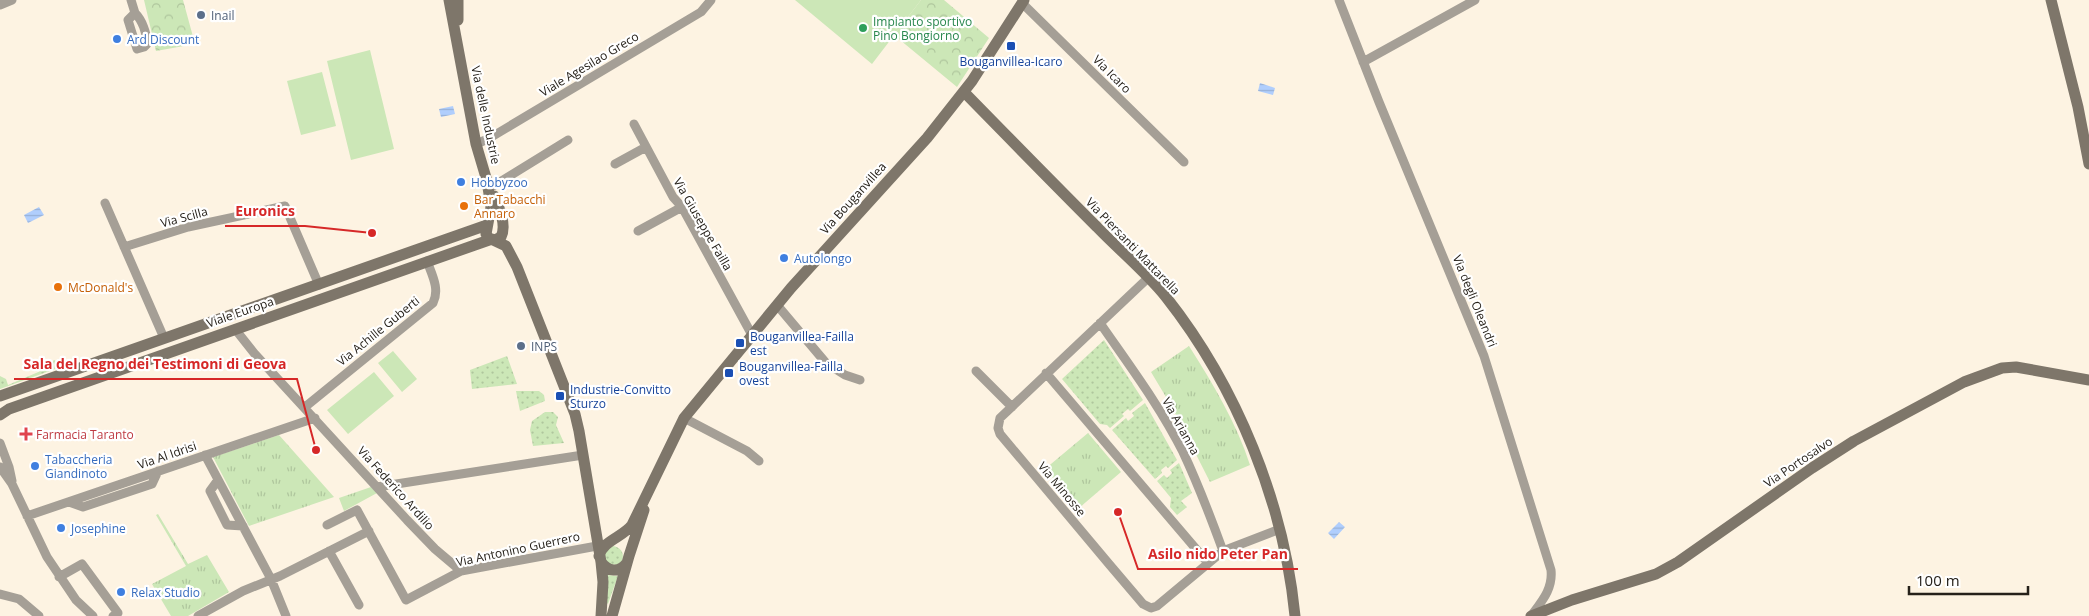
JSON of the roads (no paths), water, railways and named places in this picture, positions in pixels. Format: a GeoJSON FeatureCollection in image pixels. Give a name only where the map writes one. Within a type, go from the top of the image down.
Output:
{"type":"FeatureCollection","features":[{"type":"Feature","properties":{"kind":"street"},"geometry":{"type":"LineString","coordinates":[[0,5],[12,0]]}},
{"type":"Feature","properties":{"kind":"street"},"geometry":{"type":"LineString","coordinates":[[131,0],[135,13]]}},
{"type":"Feature","properties":{"kind":"street"},"geometry":{"type":"LineString","coordinates":[[449,0],[459,54]]}},
{"type":"Feature","properties":{"kind":"street"},"geometry":{"type":"LineString","coordinates":[[458,0],[459,54]]}},
{"type":"Feature","properties":{"kind":"street","name":"Viale Agesilao Greco"},"geometry":{"type":"LineString","coordinates":[[476,144],[488,139],[701,12],[711,0]]}},
{"type":"Feature","properties":{"kind":"street","name":"Via degli Oleandri"},"geometry":{"type":"LineString","coordinates":[[1339,0],[1484,356],[1552,570],[1548,591],[1531,616]]}},
{"type":"Feature","properties":{"kind":"street"},"geometry":{"type":"LineString","coordinates":[[1363,62],[1475,0]]}},
{"type":"Feature","properties":{"kind":"street"},"geometry":{"type":"LineString","coordinates":[[2051,0],[2082,124],[2089,164]]}},
{"type":"Feature","properties":{"kind":"street","name":"Via Bouganvillea"},"geometry":{"type":"LineString","coordinates":[[651,487],[684,418],[777,305],[863,207],[928,138],[964,92],[1023,2]]}},
{"type":"Feature","properties":{"kind":"street","name":"Via Icaro"},"geometry":{"type":"LineString","coordinates":[[1023,2],[1184,162]]}},
{"type":"Feature","properties":{"kind":"street","name":"Via delle Industrie"},"geometry":{"type":"LineString","coordinates":[[459,54],[476,144],[489,184]]}},
{"type":"Feature","properties":{"kind":"street","name":"Via Piersanti Mattarella"},"geometry":{"type":"LineString","coordinates":[[964,92],[1148,278],[1165,296],[1182,320],[1231,400],[1260,468],[1280,529],[1293,589],[1295,616]]}},
{"type":"Feature","properties":{"kind":"street","name":"Via Giuseppe Failla"},"geometry":{"type":"LineString","coordinates":[[634,124],[673,197],[682,207],[752,335]]}},
{"type":"Feature","properties":{"kind":"street"},"geometry":{"type":"LineString","coordinates":[[489,184],[568,140]]}},
{"type":"Feature","properties":{"kind":"street"},"geometry":{"type":"LineString","coordinates":[[615,164],[646,148]]}},
{"type":"Feature","properties":{"kind":"street"},"geometry":{"type":"LineString","coordinates":[[489,184],[492,207],[486,234],[506,246],[517,267],[574,414],[591,500],[603,582],[602,616]]}},
{"type":"Feature","properties":{"kind":"street"},"geometry":{"type":"LineString","coordinates":[[489,184],[497,201],[503,229],[501,237],[494,240]]}},
{"type":"Feature","properties":{"kind":"street"},"geometry":{"type":"LineString","coordinates":[[105,203],[164,338]]}},
{"type":"Feature","properties":{"kind":"street","name":"Via Scilla"},"geometry":{"type":"LineString","coordinates":[[124,248],[188,227],[285,206],[318,285]]}},
{"type":"Feature","properties":{"kind":"street"},"geometry":{"type":"LineString","coordinates":[[638,231],[682,207]]}},
{"type":"Feature","properties":{"kind":"street"},"geometry":{"type":"LineString","coordinates":[[487,224],[492,221],[498,222],[503,229],[511,242],[517,267]]}},
{"type":"Feature","properties":{"kind":"street","name":"Viale Europa"},"geometry":{"type":"LineString","coordinates":[[0,396],[487,224]]}},
{"type":"Feature","properties":{"kind":"street","name":"Viale Europa"},"geometry":{"type":"LineString","coordinates":[[0,416],[9,409],[427,261],[494,240]]}},
{"type":"Feature","properties":{"kind":"street","name":"Via Achille Guberti"},"geometry":{"type":"LineString","coordinates":[[305,407],[433,303],[436,287],[427,261]]}},
{"type":"Feature","properties":{"kind":"street","name":"Via Minosse"},"geometry":{"type":"LineString","coordinates":[[1148,278],[1000,418],[998,428],[1000,434],[1147,607],[1157,606],[1223,551],[1280,529]]}},
{"type":"Feature","properties":{"kind":"street"},"geometry":{"type":"LineString","coordinates":[[777,305],[826,363],[845,375],[860,380]]}},
{"type":"Feature","properties":{"kind":"street","name":"Via Arianna"},"geometry":{"type":"LineString","coordinates":[[1100,323],[1156,405],[1182,451],[1223,551]]}},
{"type":"Feature","properties":{"kind":"street","name":"Via Federico Ardilio"},"geometry":{"type":"LineString","coordinates":[[235,329],[377,487],[435,549],[461,571]]}},
{"type":"Feature","properties":{"kind":"street","name":"Via Portosalvo"},"geometry":{"type":"LineString","coordinates":[[1531,616],[1572,600],[1656,574],[1678,562],[1812,468],[1854,441],[1972,378],[2002,368],[2016,367],[2089,380]]}},
{"type":"Feature","properties":{"kind":"street"},"geometry":{"type":"LineString","coordinates":[[976,371],[1012,407]]}},
{"type":"Feature","properties":{"kind":"street"},"geometry":{"type":"LineString","coordinates":[[1046,373],[1208,563]]}},
{"type":"Feature","properties":{"kind":"street","name":"Via Al Idrisi"},"geometry":{"type":"LineString","coordinates":[[27,516],[315,418]]}},
{"type":"Feature","properties":{"kind":"street"},"geometry":{"type":"LineString","coordinates":[[684,418],[747,451],[758,461]]}},
{"type":"Feature","properties":{"kind":"street"},"geometry":{"type":"LineString","coordinates":[[0,443],[9,467],[12,484]]}},
{"type":"Feature","properties":{"kind":"street"},"geometry":{"type":"LineString","coordinates":[[205,455],[271,580],[286,616]]}},
{"type":"Feature","properties":{"kind":"street"},"geometry":{"type":"LineString","coordinates":[[377,487],[583,455]]}},
{"type":"Feature","properties":{"kind":"street"},"geometry":{"type":"LineString","coordinates":[[0,466],[12,484],[47,557],[59,577],[76,600],[93,616]]}},
{"type":"Feature","properties":{"kind":"street"},"geometry":{"type":"LineString","coordinates":[[218,480],[210,491],[227,525],[243,526]]}},
{"type":"Feature","properties":{"kind":"street"},"geometry":{"type":"LineString","coordinates":[[599,554],[603,547],[626,532],[632,525],[651,487]]}},
{"type":"Feature","properties":{"kind":"street"},"geometry":{"type":"LineString","coordinates":[[612,616],[651,487]]}},
{"type":"Feature","properties":{"kind":"street"},"geometry":{"type":"LineString","coordinates":[[591,500],[601,530],[614,541],[624,546],[628,560]]}},
{"type":"Feature","properties":{"kind":"street","name":"Via Antonino Guerrero"},"geometry":{"type":"LineString","coordinates":[[327,525],[357,510],[406,600],[461,571],[599,554]]}},
{"type":"Feature","properties":{"kind":"street"},"geometry":{"type":"LineString","coordinates":[[198,616],[243,591],[271,580],[370,531]]}},
{"type":"Feature","properties":{"kind":"street"},"geometry":{"type":"LineString","coordinates":[[329,551],[359,605]]}},
{"type":"Feature","properties":{"kind":"street"},"geometry":{"type":"LineString","coordinates":[[599,554],[605,567],[614,570],[623,567],[628,560]]}},
{"type":"Feature","properties":{"kind":"street"},"geometry":{"type":"LineString","coordinates":[[59,577],[82,564],[118,612],[113,616]]}},
{"type":"Feature","properties":{"kind":"street"},"geometry":{"type":"LineString","coordinates":[[1,593],[19,599],[39,616]]}},
{"type":"Feature","properties":{"kind":"water"},"geometry":{"type":"Polygon","coordinates":[[[1260,83],[1275,88],[1273,95],[1258,91],[1260,83]]]}},
{"type":"Feature","properties":{"kind":"water"},"geometry":{"type":"Polygon","coordinates":[[[453,106],[455,114],[441,117],[439,109],[453,106]]]}},
{"type":"Feature","properties":{"kind":"water"},"geometry":{"type":"Polygon","coordinates":[[[39,207],[44,215],[28,223],[24,215],[39,207]]]}},
{"type":"Feature","properties":{"kind":"water"},"geometry":{"type":"Polygon","coordinates":[[[1339,522],[1345,527],[1334,539],[1328,533],[1339,522]]]}},
{"type":"Feature","properties":{"kind":"place","name":"Inail"},"geometry":{"type":"Point","coordinates":[201,15]}},
{"type":"Feature","properties":{"kind":"place","name":"Impianto sportivo Pino Bongiorno"},"geometry":{"type":"Point","coordinates":[863,28]}},
{"type":"Feature","properties":{"kind":"place","name":"Ard Discount"},"geometry":{"type":"Point","coordinates":[117,39]}},
{"type":"Feature","properties":{"kind":"place","name":"Bouganvillea-Icaro"},"geometry":{"type":"Point","coordinates":[1011,46]}},
{"type":"Feature","properties":{"kind":"place","name":"Hobbyzoo"},"geometry":{"type":"Point","coordinates":[461,182]}},
{"type":"Feature","properties":{"kind":"place","name":"Bar Tabacchi Annaro"},"geometry":{"type":"Point","coordinates":[464,206]}},
{"type":"Feature","properties":{"kind":"place","name":"Euronics"},"geometry":{"type":"Point","coordinates":[372,233]}},
{"type":"Feature","properties":{"kind":"place","name":"Autolongo"},"geometry":{"type":"Point","coordinates":[784,258]}},
{"type":"Feature","properties":{"kind":"place","name":"McDonald's"},"geometry":{"type":"Point","coordinates":[58,287]}},
{"type":"Feature","properties":{"kind":"place","name":"Bouganvillea-Failla est"},"geometry":{"type":"Point","coordinates":[740,343]}},
{"type":"Feature","properties":{"kind":"place","name":"INPS"},"geometry":{"type":"Point","coordinates":[521,346]}},
{"type":"Feature","properties":{"kind":"place","name":"Bouganvillea-Failla ovest"},"geometry":{"type":"Point","coordinates":[729,373]}},
{"type":"Feature","properties":{"kind":"place","name":"Industrie-Convitto Sturzo"},"geometry":{"type":"Point","coordinates":[560,396]}},
{"type":"Feature","properties":{"kind":"place","name":"Farmacia Taranto"},"geometry":{"type":"Point","coordinates":[26,434]}},
{"type":"Feature","properties":{"kind":"place","name":"Sala del Regno dei Testimoni di Geova"},"geometry":{"type":"Point","coordinates":[316,450]}},
{"type":"Feature","properties":{"kind":"place","name":"Tabaccheria Giandinoto"},"geometry":{"type":"Point","coordinates":[35,466]}},
{"type":"Feature","properties":{"kind":"place","name":"Asilo nido Peter Pan"},"geometry":{"type":"Point","coordinates":[1118,512]}},
{"type":"Feature","properties":{"kind":"place","name":"Josephine"},"geometry":{"type":"Point","coordinates":[61,528]}},
{"type":"Feature","properties":{"kind":"place","name":"Relax Studio"},"geometry":{"type":"Point","coordinates":[121,592]}}]}
